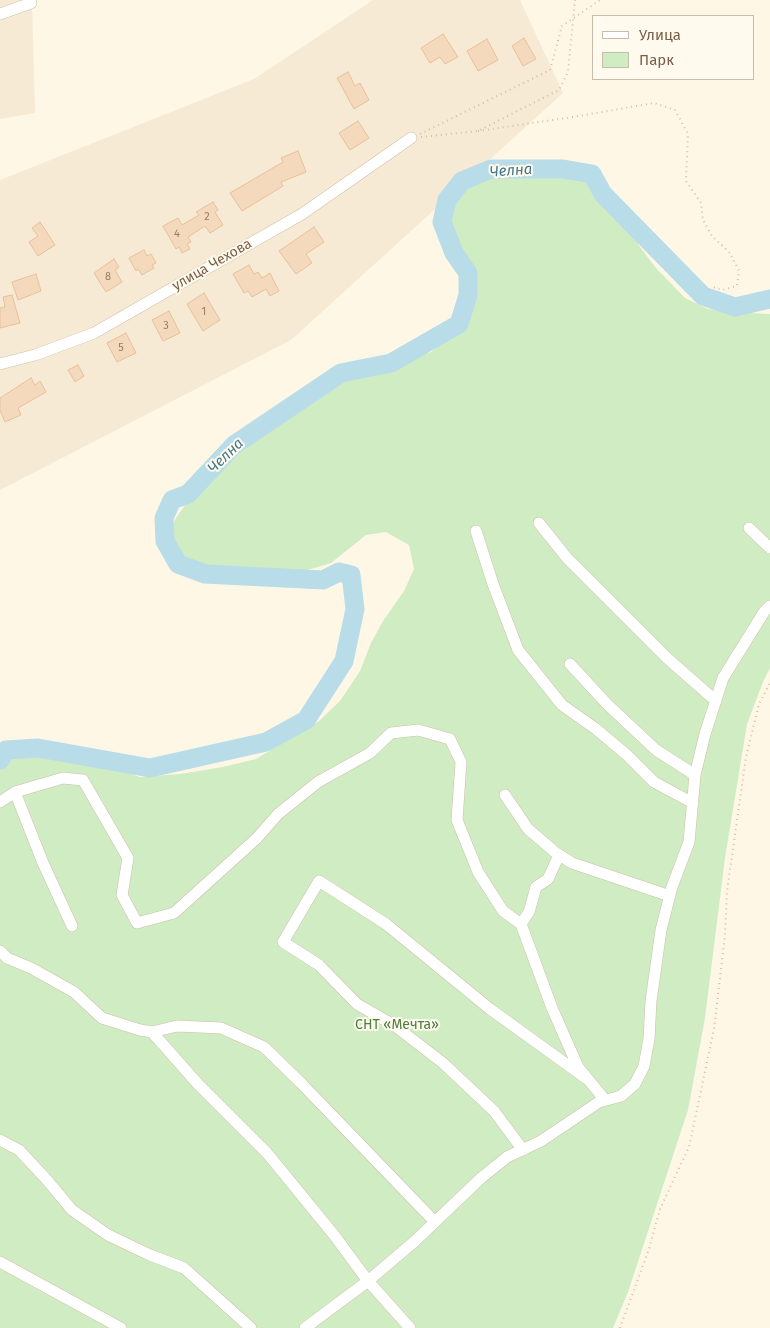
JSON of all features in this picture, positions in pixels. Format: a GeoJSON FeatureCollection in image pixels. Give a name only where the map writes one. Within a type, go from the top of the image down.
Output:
{"type":"FeatureCollection","features":[{"type":"Feature","properties":{"kind":"street"},"geometry":{"type":"LineString","coordinates":[[0,14],[31,3]]}},
{"type":"Feature","properties":{"kind":"street","name":"улица Чехова"},"geometry":{"type":"LineString","coordinates":[[0,364],[94,333],[302,214],[411,138]]}},
{"type":"Feature","properties":{"kind":"street"},"geometry":{"type":"LineString","coordinates":[[539,522],[567,558],[667,658],[716,701]]}},
{"type":"Feature","properties":{"kind":"street"},"geometry":{"type":"LineString","coordinates":[[749,528],[770,548]]}},
{"type":"Feature","properties":{"kind":"street"},"geometry":{"type":"LineString","coordinates":[[476,531],[518,650],[562,705],[596,729],[627,755],[654,782],[693,803]]}},
{"type":"Feature","properties":{"kind":"street"},"geometry":{"type":"LineString","coordinates":[[305,1328],[368,1281],[415,1241],[481,1178],[507,1157],[541,1141],[599,1102],[621,1096],[634,1084],[644,1066],[649,1040],[651,1001],[661,930],[670,896],[689,842],[695,775],[705,734],[723,678],[764,612],[770,606]]}},
{"type":"Feature","properties":{"kind":"street"},"geometry":{"type":"LineString","coordinates":[[570,664],[607,704],[656,750],[695,775]]}},
{"type":"Feature","properties":{"kind":"street"},"geometry":{"type":"LineString","coordinates":[[0,802],[15,792],[63,778],[83,780],[128,858],[122,895],[137,923],[174,913],[257,838],[278,814],[318,782],[370,753],[391,733],[418,730],[450,739],[460,762],[457,820],[478,872],[503,911],[520,924],[552,1008],[578,1066],[605,1100]]}},
{"type":"Feature","properties":{"kind":"street"},"geometry":{"type":"LineString","coordinates":[[15,792],[42,863],[72,926]]}},
{"type":"Feature","properties":{"kind":"street"},"geometry":{"type":"LineString","coordinates":[[505,795],[528,829],[559,855],[572,863],[670,896]]}},
{"type":"Feature","properties":{"kind":"street"},"geometry":{"type":"LineString","coordinates":[[520,924],[529,912],[536,887],[548,879],[559,855]]}},
{"type":"Feature","properties":{"kind":"street"},"geometry":{"type":"LineString","coordinates":[[523,1150],[494,1111],[443,1063],[395,1026],[357,1004],[319,965],[283,942],[319,881],[386,924],[490,1009],[587,1079]]}},
{"type":"Feature","properties":{"kind":"street"},"geometry":{"type":"LineString","coordinates":[[0,951],[7,958],[31,968],[74,992],[102,1018],[152,1032],[177,1026],[221,1028],[264,1047],[434,1221]]}},
{"type":"Feature","properties":{"kind":"street"},"geometry":{"type":"LineString","coordinates":[[152,1032],[196,1083],[267,1153],[334,1235],[368,1281],[410,1328]]}},
{"type":"Feature","properties":{"kind":"street"},"geometry":{"type":"LineString","coordinates":[[0,1140],[19,1150],[72,1210],[108,1235],[150,1255],[184,1268],[251,1328]]}},
{"type":"Feature","properties":{"kind":"street"},"geometry":{"type":"LineString","coordinates":[[0,1262],[121,1328]]}},
{"type":"Feature","properties":{"kind":"path"},"geometry":{"type":"LineString","coordinates":[[478,131],[559,90],[568,72],[576,0]]}},
{"type":"Feature","properties":{"kind":"path"},"geometry":{"type":"LineString","coordinates":[[411,138],[550,70],[562,26],[600,0]]}},
{"type":"Feature","properties":{"kind":"path"},"geometry":{"type":"LineString","coordinates":[[411,138],[478,131],[654,103],[675,110],[688,134],[686,181],[701,203],[703,220],[712,236],[730,253],[739,271],[737,286],[722,290],[710,286]]}},
{"type":"Feature","properties":{"kind":"path"},"geometry":{"type":"LineString","coordinates":[[620,1328],[649,1249],[660,1209],[689,1147],[714,1030],[726,936],[726,891],[746,757],[759,704],[770,683]]}},
{"type":"Feature","properties":{"kind":"shaded area"},"geometry":{"type":"Polygon","coordinates":[[[0,0],[32,0],[35,113],[0,119],[0,0]]]}},
{"type":"Feature","properties":{"kind":"shaded area"},"geometry":{"type":"Polygon","coordinates":[[[373,0],[520,0],[563,93],[291,340],[0,490],[0,180],[254,79],[373,0]]]}},
{"type":"Feature","properties":{"kind":"green space","name":"СНТ «Мечта»"},"geometry":{"type":"Polygon","coordinates":[[[569,170],[592,177],[593,190],[600,201],[617,215],[632,232],[640,247],[656,268],[685,298],[708,309],[770,314],[770,668],[747,724],[725,858],[705,1018],[688,1110],[628,1292],[613,1328],[0,1328],[0,764],[12,752],[24,748],[48,750],[140,777],[180,774],[223,767],[256,759],[319,721],[340,701],[360,671],[371,643],[383,621],[404,591],[414,569],[409,545],[386,532],[366,535],[331,563],[264,583],[247,583],[221,577],[192,574],[182,570],[170,559],[167,537],[176,518],[197,488],[240,444],[308,398],[369,371],[431,352],[451,336],[458,318],[463,290],[463,275],[440,233],[441,214],[447,198],[462,186],[481,177],[518,172],[569,170]]]}},
{"type":"Feature","properties":{"kind":"building"},"geometry":{"type":"Polygon","coordinates":[[[443,34],[458,57],[445,64],[440,57],[430,63],[421,48],[443,34]]]}},
{"type":"Feature","properties":{"kind":"building"},"geometry":{"type":"Polygon","coordinates":[[[524,38],[536,59],[523,66],[512,46],[524,38]]]}},
{"type":"Feature","properties":{"kind":"building"},"geometry":{"type":"Polygon","coordinates":[[[487,39],[498,60],[478,71],[467,51],[487,39]]]}},
{"type":"Feature","properties":{"kind":"building"},"geometry":{"type":"Polygon","coordinates":[[[348,72],[355,86],[360,83],[369,100],[354,109],[337,78],[348,72]]]}},
{"type":"Feature","properties":{"kind":"building"},"geometry":{"type":"Polygon","coordinates":[[[358,121],[369,138],[350,150],[339,133],[358,121]]]}},
{"type":"Feature","properties":{"kind":"building"},"geometry":{"type":"Polygon","coordinates":[[[298,151],[306,172],[281,182],[283,186],[242,211],[230,193],[283,162],[281,158],[298,151]]]}},
{"type":"Feature","properties":{"kind":"building"},"geometry":{"type":"Polygon","coordinates":[[[213,202],[218,210],[215,212],[223,225],[210,233],[205,226],[188,237],[191,242],[187,244],[190,249],[182,253],[179,247],[176,249],[163,226],[178,218],[182,225],[199,215],[196,212],[213,202]]]}},
{"type":"Feature","properties":{"kind":"building"},"geometry":{"type":"Polygon","coordinates":[[[40,222],[55,245],[38,256],[29,242],[38,236],[32,228],[40,222]]]}},
{"type":"Feature","properties":{"kind":"building"},"geometry":{"type":"Polygon","coordinates":[[[314,227],[324,242],[306,254],[312,263],[296,274],[279,251],[314,227]]]}},
{"type":"Feature","properties":{"kind":"building"},"geometry":{"type":"Polygon","coordinates":[[[144,250],[147,256],[151,254],[156,263],[152,265],[154,268],[142,275],[138,269],[136,271],[129,258],[144,250]]]}},
{"type":"Feature","properties":{"kind":"building"},"geometry":{"type":"Polygon","coordinates":[[[114,259],[119,267],[115,270],[122,282],[106,292],[94,273],[114,259]]]}},
{"type":"Feature","properties":{"kind":"building"},"geometry":{"type":"Polygon","coordinates":[[[249,265],[254,274],[258,272],[262,278],[270,273],[279,291],[270,296],[266,289],[252,297],[248,291],[244,293],[233,274],[249,265]]]}},
{"type":"Feature","properties":{"kind":"building"},"geometry":{"type":"Polygon","coordinates":[[[36,274],[41,291],[18,300],[12,282],[36,274]]]}},
{"type":"Feature","properties":{"kind":"building"},"geometry":{"type":"Polygon","coordinates":[[[204,293],[220,320],[203,331],[187,304],[204,293]]]}},
{"type":"Feature","properties":{"kind":"building"},"geometry":{"type":"Polygon","coordinates":[[[12,295],[20,323],[0,328],[0,308],[5,307],[3,297],[12,295]]]}},
{"type":"Feature","properties":{"kind":"building"},"geometry":{"type":"Polygon","coordinates":[[[169,311],[180,333],[163,341],[152,320],[169,311]]]}},
{"type":"Feature","properties":{"kind":"building"},"geometry":{"type":"Polygon","coordinates":[[[126,333],[136,353],[117,362],[107,343],[126,333]]]}},
{"type":"Feature","properties":{"kind":"building"},"geometry":{"type":"Polygon","coordinates":[[[78,365],[84,376],[75,382],[68,370],[78,365]]]}},
{"type":"Feature","properties":{"kind":"building"},"geometry":{"type":"Polygon","coordinates":[[[31,378],[35,385],[40,381],[46,392],[18,408],[21,415],[5,422],[0,410],[0,398],[31,378]]]}},
{"type":"Feature","properties":{"kind":"waterway","name":"Челна"},"geometry":{"type":"LineString","coordinates":[[0,760],[6,750],[38,748],[150,768],[266,742],[306,720],[344,661],[355,609],[351,575],[339,572],[323,580],[205,574],[178,564],[165,541],[164,518],[172,500],[188,494],[234,445],[341,373],[391,363],[459,324],[468,295],[468,273],[454,253],[442,222],[447,200],[462,181],[491,169],[563,169],[592,174],[603,194],[703,296],[735,307],[770,299]]}}]}
